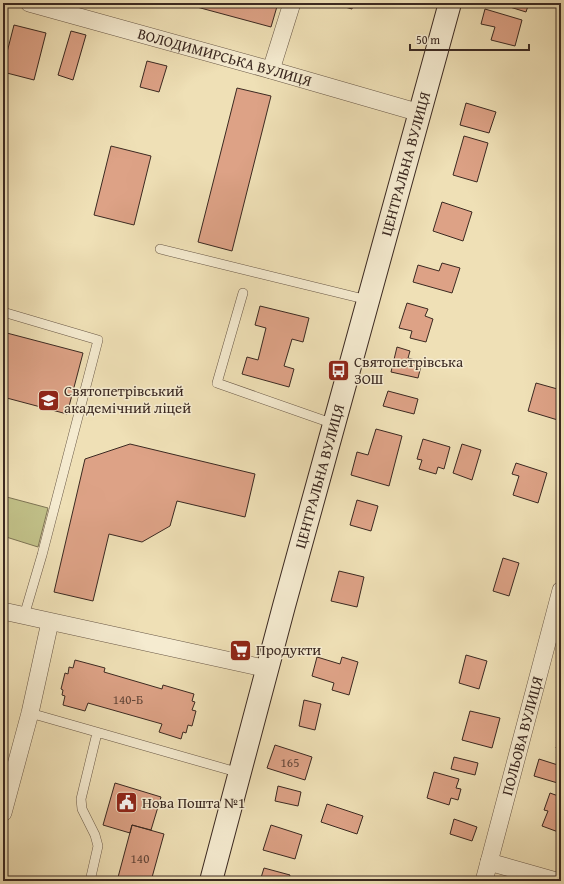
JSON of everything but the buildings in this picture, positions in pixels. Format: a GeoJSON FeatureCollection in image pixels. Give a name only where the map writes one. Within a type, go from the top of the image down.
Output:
{"type":"FeatureCollection","features":[{"type":"Feature","properties":{"kind":"main road","name":"ЦЕНТРАЛЬНА ВУЛИЦЯ"},"geometry":{"type":"LineString","coordinates":[[211,881],[450,3]]}},
{"type":"Feature","properties":{"kind":"street","name":"ВОЛОДИМИРСЬКА ВУЛИЦЯ"},"geometry":{"type":"LineString","coordinates":[[29,3],[420,113]]}},
{"type":"Feature","properties":{"kind":"street"},"geometry":{"type":"LineString","coordinates":[[271,70],[292,3]]}},
{"type":"Feature","properties":{"kind":"street","name":"ПОЛЬОВА ВУЛИЦЯ"},"geometry":{"type":"LineString","coordinates":[[484,881],[557,620],[561,590]]}},
{"type":"Feature","properties":{"kind":"street"},"geometry":{"type":"LineString","coordinates":[[3,612],[268,669]]}},
{"type":"Feature","properties":{"kind":"street"},"geometry":{"type":"LineString","coordinates":[[3,813],[30,713],[50,622]]}},
{"type":"Feature","properties":{"kind":"street"},"geometry":{"type":"LineString","coordinates":[[489,862],[556,881]]}},
{"type":"Feature","properties":{"kind":"lane"},"geometry":{"type":"LineString","coordinates":[[160,250],[369,301]]}},
{"type":"Feature","properties":{"kind":"lane"},"geometry":{"type":"LineString","coordinates":[[243,293],[217,383],[335,424]]}},
{"type":"Feature","properties":{"kind":"lane"},"geometry":{"type":"LineString","coordinates":[[3,312],[98,340],[42,555],[24,616]]}},
{"type":"Feature","properties":{"kind":"lane"},"geometry":{"type":"LineString","coordinates":[[30,713],[240,773]]}},
{"type":"Feature","properties":{"kind":"lane"},"geometry":{"type":"LineString","coordinates":[[90,881],[97,856],[98,846],[95,835],[82,809],[81,799],[97,733]]}},
{"type":"Feature","properties":{"kind":"shaded area"},"geometry":{"type":"Polygon","coordinates":[[[3,496],[48,508],[38,547],[3,536],[3,496]]]}},
{"type":"Feature","properties":{"kind":"place","name":"Святопетрівська ЗОШ"},"geometry":{"type":"Point","coordinates":[339,371]}},
{"type":"Feature","properties":{"kind":"place","name":"Святопетрівський академічний ліцей"},"geometry":{"type":"Point","coordinates":[48,400]}},
{"type":"Feature","properties":{"kind":"place","name":"Продукти"},"geometry":{"type":"Point","coordinates":[241,650]}},
{"type":"Feature","properties":{"kind":"place","name":"Нова Пошта №1"},"geometry":{"type":"Point","coordinates":[126,803]}}]}
